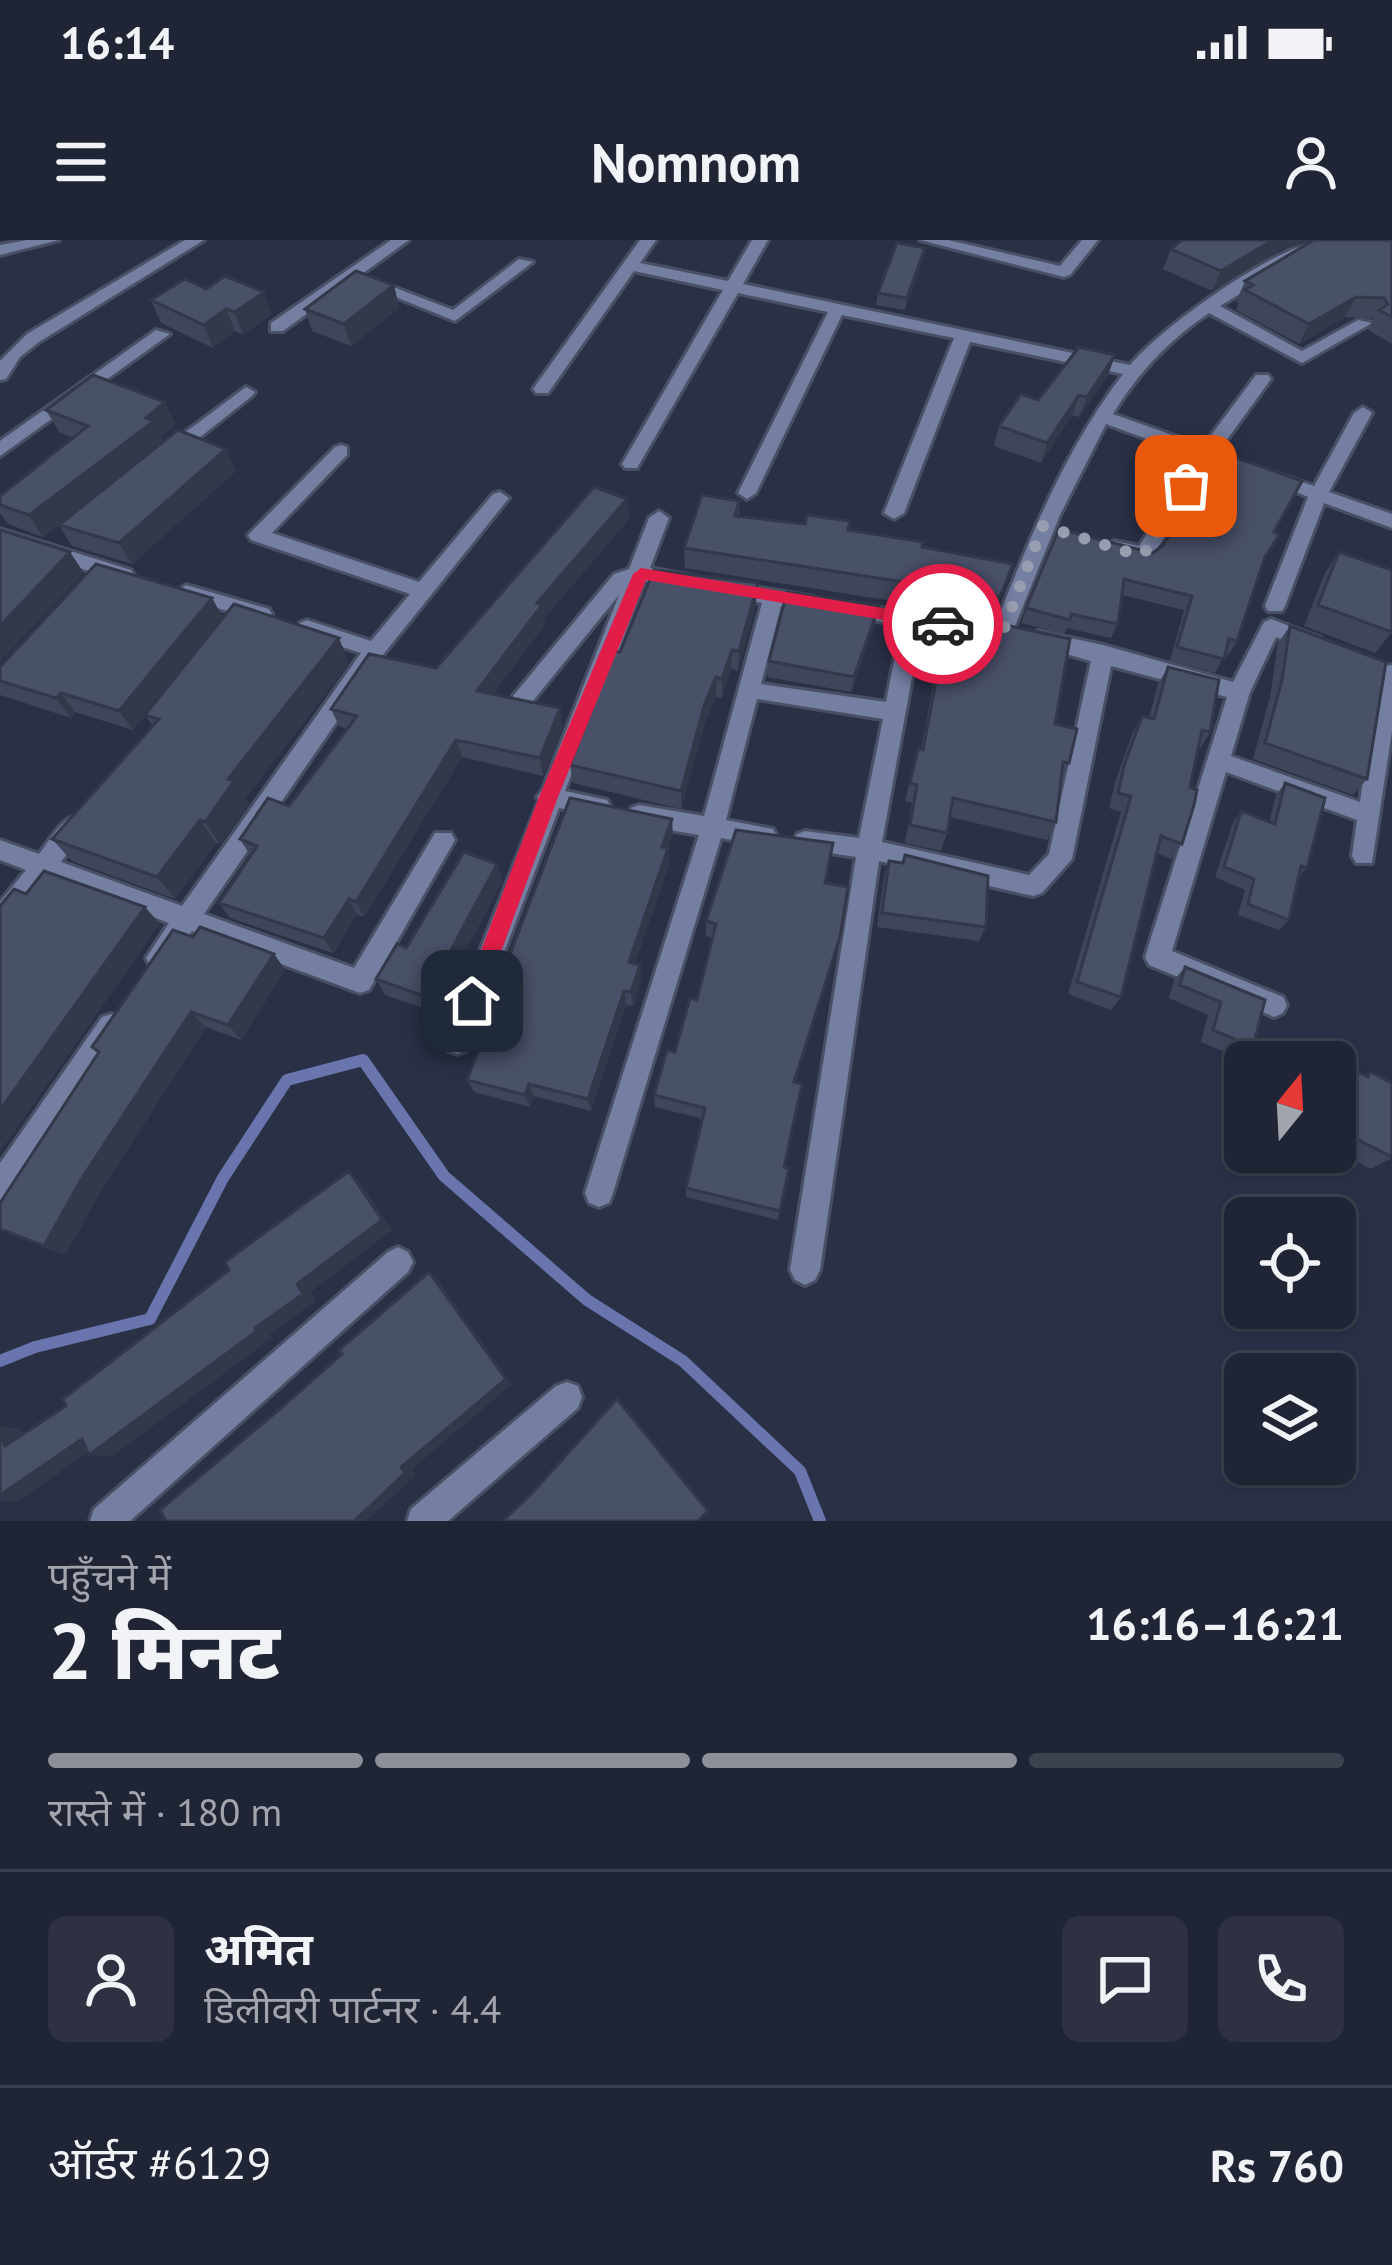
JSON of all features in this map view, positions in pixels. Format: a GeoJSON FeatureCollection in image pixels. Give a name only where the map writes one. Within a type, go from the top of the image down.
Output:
{"type":"FeatureCollection","features":[{"type":"Feature","properties":{"kind":"street"},"geometry":{"type":"LineString","coordinates":[[0,250],[51,240]]}},
{"type":"Feature","properties":{"kind":"street"},"geometry":{"type":"LineString","coordinates":[[0,376],[13,354],[34,338],[196,240]]}},
{"type":"Feature","properties":{"kind":"street"},"geometry":{"type":"LineString","coordinates":[[277,327],[401,240]]}},
{"type":"Feature","properties":{"kind":"street"},"geometry":{"type":"LineString","coordinates":[[542,388],[647,240]]}},
{"type":"Feature","properties":{"kind":"street"},"geometry":{"type":"LineString","coordinates":[[631,464],[760,240]]}},
{"type":"Feature","properties":{"kind":"street"},"geometry":{"type":"LineString","coordinates":[[928,240],[986,245],[1064,272],[1090,240]]}},
{"type":"Feature","properties":{"kind":"street"},"geometry":{"type":"LineString","coordinates":[[1003,631],[1104,417],[1133,371],[1168,336],[1321,240]]}},
{"type":"Feature","properties":{"kind":"street"},"geometry":{"type":"LineString","coordinates":[[350,276],[455,316],[525,262]]}},
{"type":"Feature","properties":{"kind":"street"},"geometry":{"type":"LineString","coordinates":[[629,266],[1133,371]]}},
{"type":"Feature","properties":{"kind":"street"},"geometry":{"type":"LineString","coordinates":[[1212,308],[1302,358],[1364,323]]}},
{"type":"Feature","properties":{"kind":"street"},"geometry":{"type":"LineString","coordinates":[[747,493],[837,309]]}},
{"type":"Feature","properties":{"kind":"street"},"geometry":{"type":"LineString","coordinates":[[0,450],[162,334]]}},
{"type":"Feature","properties":{"kind":"street"},"geometry":{"type":"LineString","coordinates":[[894,513],[964,335]]}},
{"type":"Feature","properties":{"kind":"street"},"geometry":{"type":"LineString","coordinates":[[1098,543],[1135,554],[1145,552],[1262,379]]}},
{"type":"Feature","properties":{"kind":"street"},"geometry":{"type":"LineString","coordinates":[[154,465],[246,392]]}},
{"type":"Feature","properties":{"kind":"street"},"geometry":{"type":"LineString","coordinates":[[1274,606],[1318,495],[1363,413]]}},
{"type":"Feature","properties":{"kind":"street"},"geometry":{"type":"LineString","coordinates":[[1104,417],[1229,462]]}},
{"type":"Feature","properties":{"kind":"street"},"geometry":{"type":"LineString","coordinates":[[341,451],[258,535],[422,591]]}},
{"type":"Feature","properties":{"kind":"street"},"geometry":{"type":"LineString","coordinates":[[1251,470],[1392,521]]}},
{"type":"Feature","properties":{"kind":"street"},"geometry":{"type":"LineString","coordinates":[[147,975],[375,650],[500,498]]}},
{"type":"Feature","properties":{"kind":"street"},"geometry":{"type":"LineString","coordinates":[[457,1042],[659,518]]}},
{"type":"Feature","properties":{"kind":"street"},"geometry":{"type":"LineString","coordinates":[[0,536],[97,578],[155,584],[239,618],[375,650]]}},
{"type":"Feature","properties":{"kind":"street"},"geometry":{"type":"LineString","coordinates":[[45,552],[63,538]]}},
{"type":"Feature","properties":{"kind":"street"},"geometry":{"type":"LineString","coordinates":[[524,696],[621,579],[641,574],[1003,631],[1103,653],[1239,692]]}},
{"type":"Feature","properties":{"kind":"street"},"geometry":{"type":"LineString","coordinates":[[599,1193],[712,829],[773,598]]}},
{"type":"Feature","properties":{"kind":"street"},"geometry":{"type":"LineString","coordinates":[[805,1270],[869,849],[912,620]]}},
{"type":"Feature","properties":{"kind":"street"},"geometry":{"type":"LineString","coordinates":[[1274,1004],[1158,957],[1239,692],[1271,627],[1330,649]]}},
{"type":"Feature","properties":{"kind":"street"},"geometry":{"type":"LineString","coordinates":[[548,797],[712,829],[869,849],[1034,886],[1060,859],[1103,653]]}},
{"type":"Feature","properties":{"kind":"street"},"geometry":{"type":"LineString","coordinates":[[1364,856],[1383,669]]}},
{"type":"Feature","properties":{"kind":"street"},"geometry":{"type":"LineString","coordinates":[[749,690],[894,712]]}},
{"type":"Feature","properties":{"kind":"street"},"geometry":{"type":"LineString","coordinates":[[1217,760],[1369,815]]}},
{"type":"Feature","properties":{"kind":"street"},"geometry":{"type":"LineString","coordinates":[[0,920],[87,811]]}},
{"type":"Feature","properties":{"kind":"street"},"geometry":{"type":"LineString","coordinates":[[0,850],[361,982],[443,840]]}},
{"type":"Feature","properties":{"kind":"street"},"geometry":{"type":"LineString","coordinates":[[0,1187],[121,1013]]}},
{"type":"Feature","properties":{"kind":"street"},"geometry":{"type":"LineString","coordinates":[[112,1519],[398,1262]]}},
{"type":"Feature","properties":{"kind":"street"},"geometry":{"type":"LineString","coordinates":[[423,1521],[567,1397]]}},
{"type":"Feature","properties":{"kind":"building"},"geometry":{"type":"Polygon","coordinates":[[[1182,240],[1273,240],[1221,271],[1171,249],[1182,240]]]}},
{"type":"Feature","properties":{"kind":"building"},"geometry":{"type":"Polygon","coordinates":[[[1314,240],[1392,240],[1392,317],[1379,310],[1388,304],[1384,298],[1356,297],[1309,324],[1245,290],[1253,285],[1245,281],[1314,240]]]}},
{"type":"Feature","properties":{"kind":"building"},"geometry":{"type":"Polygon","coordinates":[[[897,243],[925,248],[907,298],[878,293],[897,243]]]}},
{"type":"Feature","properties":{"kind":"building"},"geometry":{"type":"Polygon","coordinates":[[[356,271],[394,285],[344,324],[305,309],[356,271]]]}},
{"type":"Feature","properties":{"kind":"building"},"geometry":{"type":"Polygon","coordinates":[[[225,276],[264,292],[204,325],[151,300],[185,279],[206,289],[225,276]]]}},
{"type":"Feature","properties":{"kind":"building"},"geometry":{"type":"Polygon","coordinates":[[[1079,347],[1115,355],[1087,397],[1079,395],[1047,443],[999,426],[1021,394],[1038,400],[1079,347]]]}},
{"type":"Feature","properties":{"kind":"building"},"geometry":{"type":"Polygon","coordinates":[[[93,375],[165,402],[146,418],[154,421],[29,515],[0,505],[0,496],[88,426],[46,410],[93,375]]]}},
{"type":"Feature","properties":{"kind":"building"},"geometry":{"type":"Polygon","coordinates":[[[178,430],[226,449],[119,543],[59,525],[178,430]]]}},
{"type":"Feature","properties":{"kind":"building"},"geometry":{"type":"Polygon","coordinates":[[[1220,452],[1302,481],[1274,532],[1279,535],[1265,557],[1237,641],[1229,639],[1224,659],[1177,647],[1192,596],[1124,579],[1118,624],[1071,614],[1070,620],[1026,608],[1059,529],[1153,553],[1163,545],[1220,452]]]}},
{"type":"Feature","properties":{"kind":"building"},"geometry":{"type":"Polygon","coordinates":[[[594,487],[627,499],[537,603],[542,605],[477,691],[560,708],[540,758],[456,740],[356,902],[349,899],[324,938],[219,903],[257,846],[240,839],[268,798],[289,806],[357,716],[331,709],[369,654],[436,668],[594,487]]]}},
{"type":"Feature","properties":{"kind":"building"},"geometry":{"type":"Polygon","coordinates":[[[702,495],[739,501],[735,516],[805,524],[807,515],[850,521],[848,530],[1013,564],[1000,597],[684,548],[702,495]]]}},
{"type":"Feature","properties":{"kind":"building"},"geometry":{"type":"Polygon","coordinates":[[[0,530],[70,552],[0,626],[0,530]]]}},
{"type":"Feature","properties":{"kind":"building"},"geometry":{"type":"Polygon","coordinates":[[[1339,552],[1392,570],[1392,632],[1318,605],[1339,552]]]}},
{"type":"Feature","properties":{"kind":"building"},"geometry":{"type":"Polygon","coordinates":[[[96,564],[212,598],[119,711],[0,681],[0,667],[96,564]]]}},
{"type":"Feature","properties":{"kind":"building"},"geometry":{"type":"Polygon","coordinates":[[[654,570],[758,583],[739,651],[732,650],[722,679],[716,677],[705,703],[681,791],[570,765],[614,651],[620,652],[654,570]]]}},
{"type":"Feature","properties":{"kind":"building"},"geometry":{"type":"Polygon","coordinates":[[[787,592],[879,606],[854,677],[769,661],[787,592]]]}},
{"type":"Feature","properties":{"kind":"building"},"geometry":{"type":"Polygon","coordinates":[[[234,604],[339,638],[228,779],[234,781],[205,822],[200,820],[157,877],[52,839],[159,719],[145,715],[234,604]]]}},
{"type":"Feature","properties":{"kind":"building"},"geometry":{"type":"Polygon","coordinates":[[[949,613],[1070,639],[1055,724],[1077,729],[1069,763],[1063,762],[1056,822],[953,798],[947,833],[910,825],[917,785],[910,783],[918,749],[923,750],[949,613]]]}},
{"type":"Feature","properties":{"kind":"building"},"geometry":{"type":"Polygon","coordinates":[[[1290,626],[1386,662],[1367,779],[1265,743],[1290,626]]]}},
{"type":"Feature","properties":{"kind":"building"},"geometry":{"type":"Polygon","coordinates":[[[1168,667],[1219,680],[1210,732],[1202,730],[1190,787],[1197,790],[1182,844],[1161,836],[1121,997],[1077,982],[1131,796],[1118,793],[1124,766],[1142,716],[1154,719],[1168,667]]]}},
{"type":"Feature","properties":{"kind":"building"},"geometry":{"type":"Polygon","coordinates":[[[1285,783],[1325,798],[1307,868],[1301,866],[1289,920],[1248,904],[1254,879],[1224,867],[1241,811],[1275,824],[1285,783]]]}},
{"type":"Feature","properties":{"kind":"building"},"geometry":{"type":"Polygon","coordinates":[[[570,798],[672,819],[662,847],[668,848],[629,962],[640,965],[631,992],[624,991],[588,1099],[529,1084],[525,1095],[467,1080],[485,1033],[480,1032],[570,798]]]}},
{"type":"Feature","properties":{"kind":"building"},"geometry":{"type":"Polygon","coordinates":[[[736,830],[833,843],[825,883],[848,887],[840,937],[794,1082],[802,1084],[780,1211],[686,1188],[705,1108],[654,1095],[667,1050],[675,1052],[690,998],[697,1000],[716,924],[706,921],[736,830]]]}},
{"type":"Feature","properties":{"kind":"building"},"geometry":{"type":"Polygon","coordinates":[[[464,852],[497,864],[426,997],[376,979],[397,944],[406,948],[464,852]]]}},
{"type":"Feature","properties":{"kind":"building"},"geometry":{"type":"Polygon","coordinates":[[[905,855],[988,876],[986,927],[882,913],[889,861],[903,863],[905,855]]]}},
{"type":"Feature","properties":{"kind":"building"},"geometry":{"type":"Polygon","coordinates":[[[44,871],[145,907],[0,1110],[0,906],[14,889],[26,894],[44,871]]]}},
{"type":"Feature","properties":{"kind":"building"},"geometry":{"type":"Polygon","coordinates":[[[200,927],[274,954],[228,1025],[191,1012],[82,1178],[44,1246],[0,1229],[0,1203],[99,1052],[92,1047],[173,930],[193,937],[200,927]]]}},
{"type":"Feature","properties":{"kind":"building"},"geometry":{"type":"Polygon","coordinates":[[[1185,967],[1265,1000],[1255,1041],[1239,1041],[1213,1030],[1221,1002],[1180,985],[1185,967]]]}},
{"type":"Feature","properties":{"kind":"building"},"geometry":{"type":"Polygon","coordinates":[[[1356,1071],[1392,1083],[1392,1157],[1356,1139],[1356,1071]]]}},
{"type":"Feature","properties":{"kind":"building"},"geometry":{"type":"Polygon","coordinates":[[[349,1171],[382,1220],[297,1284],[303,1294],[89,1455],[82,1439],[0,1495],[0,1434],[5,1446],[66,1406],[63,1399],[229,1270],[225,1262],[349,1171]]]}},
{"type":"Feature","properties":{"kind":"building"},"geometry":{"type":"Polygon","coordinates":[[[429,1272],[506,1379],[401,1467],[405,1473],[354,1521],[166,1521],[160,1510],[281,1408],[429,1272]]]}},
{"type":"Feature","properties":{"kind":"building"},"geometry":{"type":"Polygon","coordinates":[[[617,1399],[708,1511],[698,1521],[503,1521],[534,1491],[617,1399]]]}},
{"type":"Feature","properties":{"kind":"waterway"},"geometry":{"type":"LineString","coordinates":[[0,1361],[35,1347],[150,1319],[223,1178],[287,1080],[363,1060],[444,1176],[587,1300],[683,1361],[800,1471],[820,1521]]}},
{"type":"Feature","properties":{"kind":"way so far"},"geometry":{"type":"LineString","coordinates":[[943,624],[1003,631],[1043,526],[1135,554],[1145,552],[1186,486]]}},
{"type":"Feature","properties":{"kind":"route"},"geometry":{"type":"LineString","coordinates":[[472,1001],[548,797],[641,574],[943,624]]}}]}
